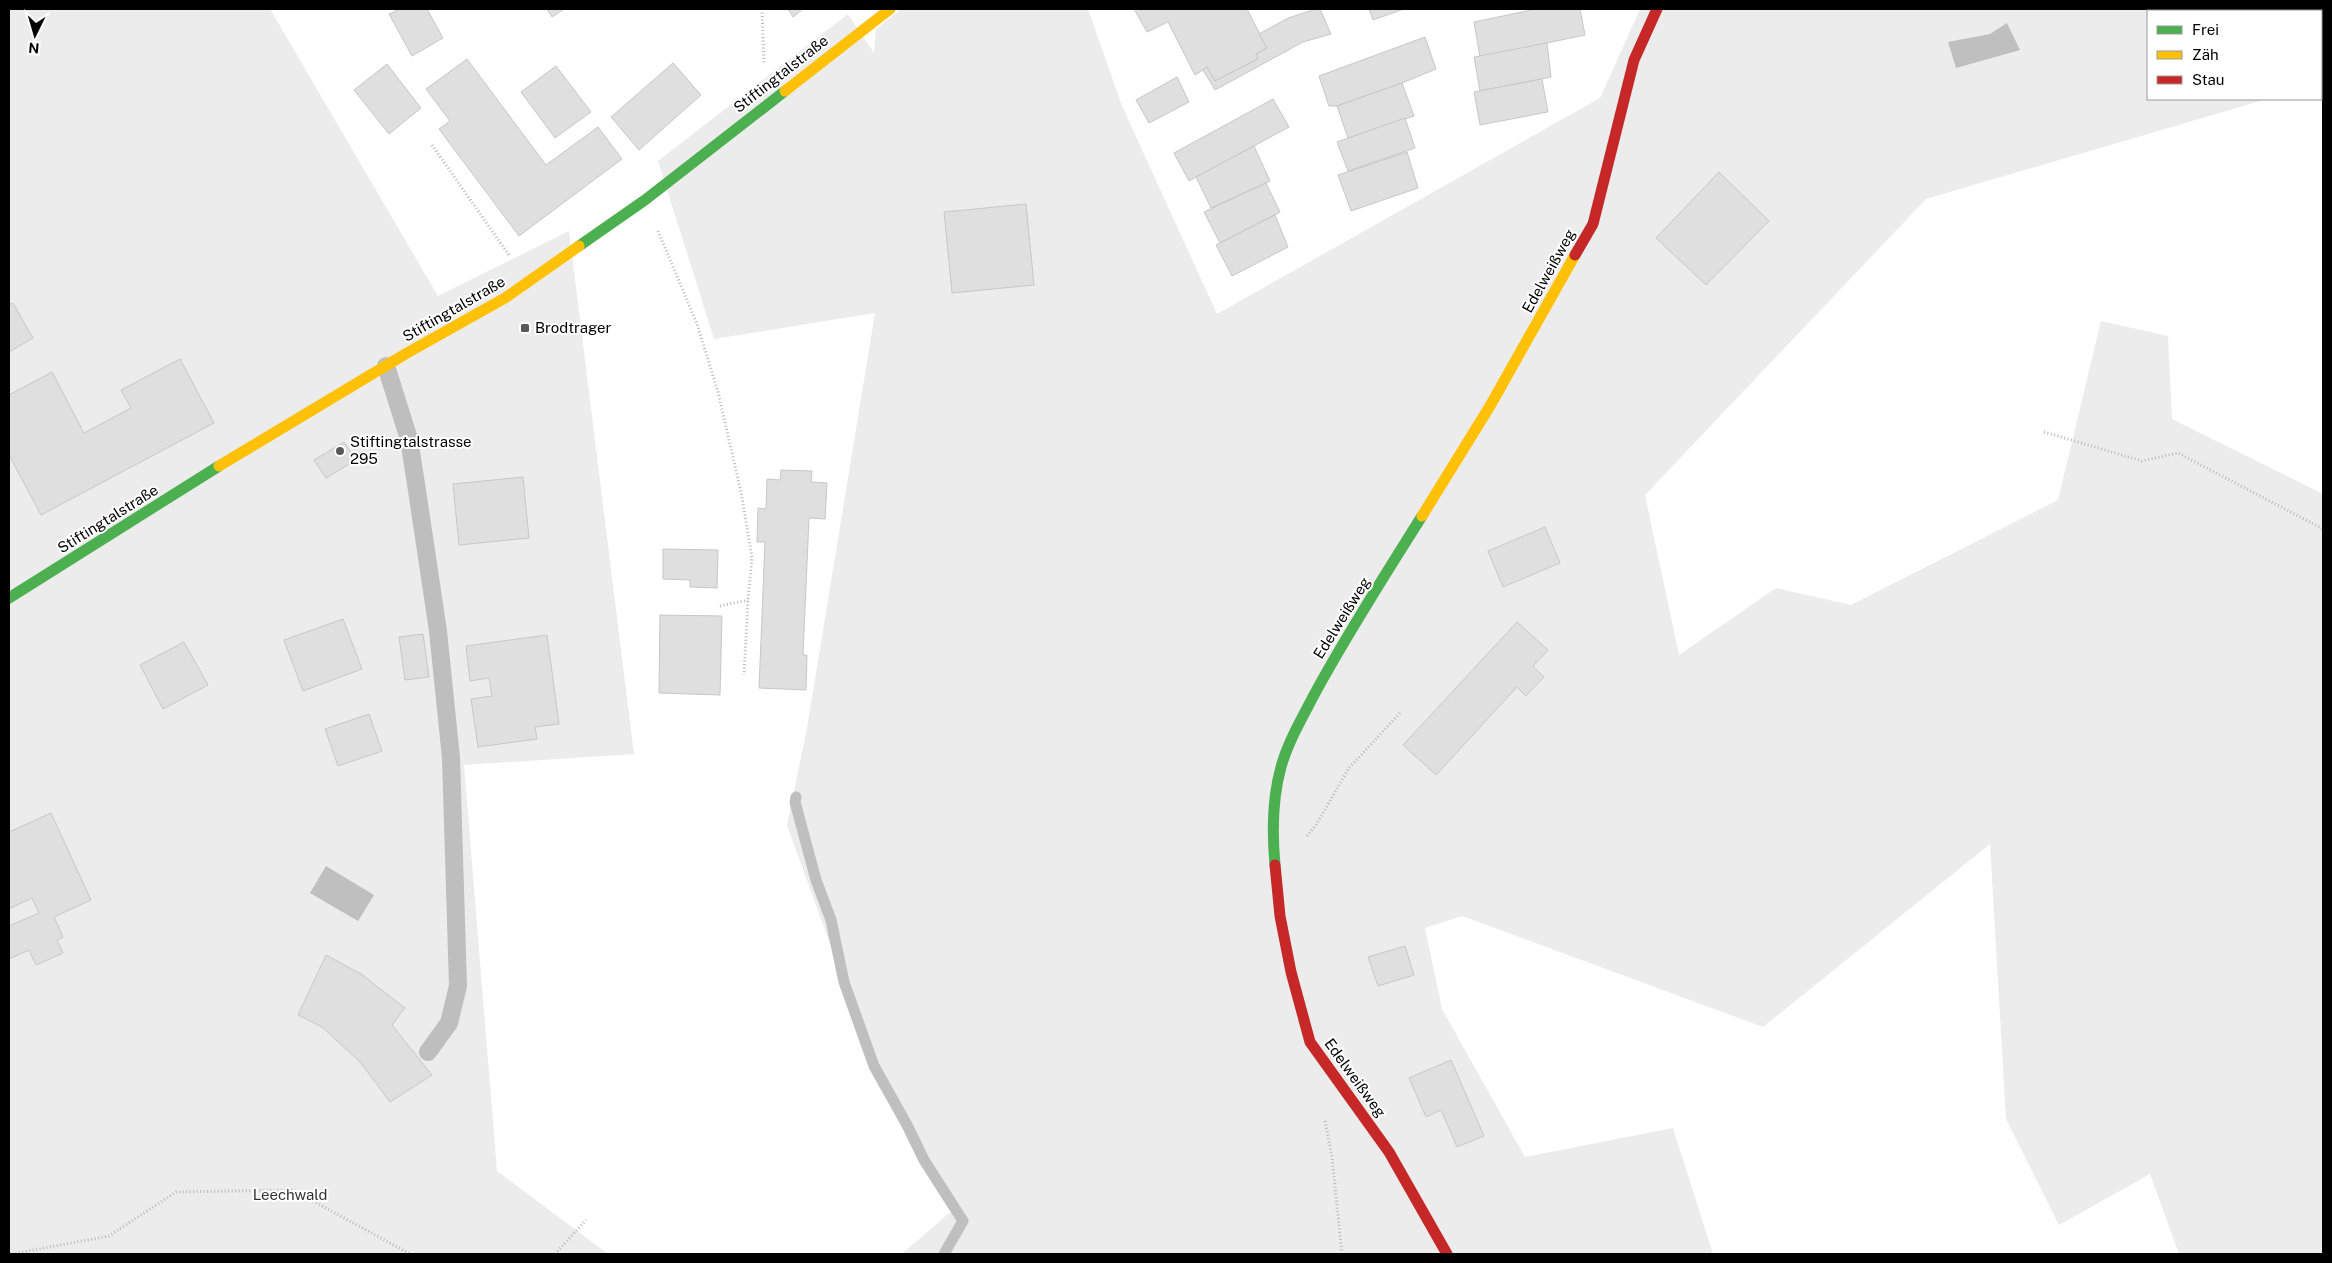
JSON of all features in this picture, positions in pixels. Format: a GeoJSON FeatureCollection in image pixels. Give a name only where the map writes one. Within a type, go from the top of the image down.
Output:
{"type":"FeatureCollection","features":[{"type":"Feature","properties":{"kind":"street","name":"Stiftingtalstraße"},"geometry":{"type":"LineString","coordinates":[[9,598],[236,456],[386,366],[505,298],[645,200],[890,9]]}},
{"type":"Feature","properties":{"kind":"street","name":"Edelweißweg"},"geometry":{"type":"LineString","coordinates":[[1447,1254],[1389,1152],[1310,1042],[1291,972],[1280,916],[1273,848],[1274,802],[1282,767],[1292,737],[1330,664],[1485,414],[1593,224],[1634,60],[1657,9]]}},
{"type":"Feature","properties":{"kind":"lane"},"geometry":{"type":"LineString","coordinates":[[386,366],[408,439],[418,497],[438,630],[451,758],[458,986],[449,1024],[428,1052]]}},
{"type":"Feature","properties":{"kind":"path"},"geometry":{"type":"LineString","coordinates":[[762,9],[766,105]]}},
{"type":"Feature","properties":{"kind":"path"},"geometry":{"type":"LineString","coordinates":[[432,145],[527,283]]}},
{"type":"Feature","properties":{"kind":"path"},"geometry":{"type":"LineString","coordinates":[[645,200],[697,324],[718,392],[741,492],[752,557],[744,675]]}},
{"type":"Feature","properties":{"kind":"path"},"geometry":{"type":"LineString","coordinates":[[2044,432],[2142,461],[2178,453],[2323,529]]}},
{"type":"Feature","properties":{"kind":"path"},"geometry":{"type":"LineString","coordinates":[[720,606],[748,600]]}},
{"type":"Feature","properties":{"kind":"path"},"geometry":{"type":"LineString","coordinates":[[1304,839],[1316,825],[1349,768],[1401,712]]}},
{"type":"Feature","properties":{"kind":"path"},"geometry":{"type":"LineString","coordinates":[[1325,1119],[1332,1157],[1342,1254]]}},
{"type":"Feature","properties":{"kind":"path"},"geometry":{"type":"LineString","coordinates":[[12,1254],[110,1236],[176,1192],[293,1190],[410,1254]]}},
{"type":"Feature","properties":{"kind":"path"},"geometry":{"type":"LineString","coordinates":[[555,1254],[586,1220]]}},
{"type":"Feature","properties":{"kind":"green space","name":"Leechwald"},"geometry":{"type":"Polygon","coordinates":[[[9,9],[270,9],[438,296],[569,231],[634,754],[464,765],[497,1171],[608,1254],[9,1254],[9,9]]]}},
{"type":"Feature","properties":{"kind":"green space"},"geometry":{"type":"Polygon","coordinates":[[[901,9],[1088,9],[1122,106],[1217,314],[1600,98],[1640,9],[2259,9],[2147,10],[2147,100],[2264,100],[1926,199],[1645,495],[1679,655],[1776,588],[1851,605],[2058,500],[2101,321],[2168,336],[2172,419],[2323,494],[2323,1254],[2179,1254],[2150,1174],[2059,1225],[2006,1119],[1990,844],[1763,1027],[1462,916],[1425,928],[1442,1009],[1525,1157],[1673,1128],[1713,1254],[902,1254],[954,1209],[924,1160],[874,1066],[787,825],[807,728],[875,313],[714,339],[658,161],[848,14],[874,53],[876,29],[901,9]]]}},
{"type":"Feature","properties":{"kind":"shaded area"},"geometry":{"type":"Polygon","coordinates":[[[2007,23],[2020,50],[1956,68],[1948,42],[1990,34],[2007,23]]]}},
{"type":"Feature","properties":{"kind":"shaded area"},"geometry":{"type":"Polygon","coordinates":[[[326,866],[374,895],[358,921],[310,893],[326,866]]]}},
{"type":"Feature","properties":{"kind":"building"},"geometry":{"type":"Polygon","coordinates":[[[400,9],[427,9],[443,38],[412,56],[389,14],[400,9]]]}},
{"type":"Feature","properties":{"kind":"building"},"geometry":{"type":"Polygon","coordinates":[[[547,9],[564,9],[552,17],[547,9]]]}},
{"type":"Feature","properties":{"kind":"building"},"geometry":{"type":"Polygon","coordinates":[[[788,9],[803,9],[793,17],[788,9]]]}},
{"type":"Feature","properties":{"kind":"building"},"geometry":{"type":"Polygon","coordinates":[[[1134,9],[1247,9],[1267,48],[1256,54],[1258,59],[1215,81],[1207,67],[1195,75],[1168,22],[1147,32],[1134,9]]]}},
{"type":"Feature","properties":{"kind":"building"},"geometry":{"type":"Polygon","coordinates":[[[1320,9],[1331,34],[1303,42],[1215,90],[1203,70],[1207,67],[1215,81],[1258,59],[1256,54],[1267,48],[1259,34],[1288,18],[1320,9]]]}},
{"type":"Feature","properties":{"kind":"building"},"geometry":{"type":"Polygon","coordinates":[[[1369,9],[1404,9],[1373,20],[1369,9]]]}},
{"type":"Feature","properties":{"kind":"building"},"geometry":{"type":"Polygon","coordinates":[[[1536,9],[1580,9],[1585,35],[1480,57],[1474,22],[1536,9]]]}},
{"type":"Feature","properties":{"kind":"building"},"geometry":{"type":"Polygon","coordinates":[[[1425,37],[1436,69],[1337,106],[1329,106],[1319,76],[1425,37]]]}},
{"type":"Feature","properties":{"kind":"building"},"geometry":{"type":"Polygon","coordinates":[[[1547,43],[1551,77],[1480,91],[1474,57],[1547,43]]]}},
{"type":"Feature","properties":{"kind":"building"},"geometry":{"type":"Polygon","coordinates":[[[467,59],[546,165],[598,127],[622,159],[519,236],[439,129],[450,121],[426,89],[467,59]]]}},
{"type":"Feature","properties":{"kind":"building"},"geometry":{"type":"Polygon","coordinates":[[[673,63],[701,95],[639,150],[611,117],[673,63]]]}},
{"type":"Feature","properties":{"kind":"building"},"geometry":{"type":"Polygon","coordinates":[[[387,64],[421,108],[389,134],[354,90],[387,64]]]}},
{"type":"Feature","properties":{"kind":"building"},"geometry":{"type":"Polygon","coordinates":[[[556,66],[591,112],[555,138],[521,92],[556,66]]]}},
{"type":"Feature","properties":{"kind":"building"},"geometry":{"type":"Polygon","coordinates":[[[1177,77],[1189,102],[1149,123],[1136,100],[1177,77]]]}},
{"type":"Feature","properties":{"kind":"building"},"geometry":{"type":"Polygon","coordinates":[[[1542,79],[1548,112],[1480,125],[1474,92],[1542,79]]]}},
{"type":"Feature","properties":{"kind":"building"},"geometry":{"type":"Polygon","coordinates":[[[1402,83],[1414,116],[1348,138],[1337,106],[1402,83]]]}},
{"type":"Feature","properties":{"kind":"building"},"geometry":{"type":"Polygon","coordinates":[[[1273,99],[1289,127],[1189,181],[1174,153],[1273,99]]]}},
{"type":"Feature","properties":{"kind":"building"},"geometry":{"type":"Polygon","coordinates":[[[1405,118],[1415,148],[1348,171],[1337,142],[1405,118]]]}},
{"type":"Feature","properties":{"kind":"building"},"geometry":{"type":"Polygon","coordinates":[[[1254,146],[1270,181],[1211,208],[1196,177],[1254,146]]]}},
{"type":"Feature","properties":{"kind":"building"},"geometry":{"type":"Polygon","coordinates":[[[1407,152],[1418,188],[1351,211],[1338,175],[1407,152]]]}},
{"type":"Feature","properties":{"kind":"building"},"geometry":{"type":"Polygon","coordinates":[[[1719,172],[1769,221],[1706,285],[1656,238],[1719,172]]]}},
{"type":"Feature","properties":{"kind":"building"},"geometry":{"type":"Polygon","coordinates":[[[1266,183],[1280,212],[1220,243],[1204,212],[1266,183]]]}},
{"type":"Feature","properties":{"kind":"building"},"geometry":{"type":"Polygon","coordinates":[[[1026,204],[1034,285],[952,293],[944,212],[1026,204]]]}},
{"type":"Feature","properties":{"kind":"building"},"geometry":{"type":"Polygon","coordinates":[[[1275,215],[1288,247],[1232,276],[1216,245],[1275,215]]]}},
{"type":"Feature","properties":{"kind":"building"},"geometry":{"type":"Polygon","coordinates":[[[13,303],[33,338],[9,352],[9,305],[13,303]]]}},
{"type":"Feature","properties":{"kind":"building"},"geometry":{"type":"Polygon","coordinates":[[[180,359],[214,423],[41,515],[9,455],[9,395],[52,372],[84,433],[131,408],[121,390],[180,359]]]}},
{"type":"Feature","properties":{"kind":"building","name":"Stiftingtalstrasse 295"},"geometry":{"type":"Polygon","coordinates":[[[344,442],[356,460],[326,478],[314,460],[344,442]]]}},
{"type":"Feature","properties":{"kind":"building"},"geometry":{"type":"Polygon","coordinates":[[[781,470],[812,471],[811,482],[827,483],[825,519],[809,518],[803,655],[807,655],[806,690],[759,688],[765,542],[757,542],[758,508],[766,509],[767,479],[780,480],[781,470]]]}},
{"type":"Feature","properties":{"kind":"building"},"geometry":{"type":"Polygon","coordinates":[[[523,477],[529,538],[459,545],[453,484],[523,477]]]}},
{"type":"Feature","properties":{"kind":"building"},"geometry":{"type":"Polygon","coordinates":[[[1545,527],[1560,563],[1503,587],[1488,551],[1545,527]]]}},
{"type":"Feature","properties":{"kind":"building"},"geometry":{"type":"Polygon","coordinates":[[[663,549],[718,550],[717,588],[690,587],[690,580],[663,579],[663,549]]]}},
{"type":"Feature","properties":{"kind":"building"},"geometry":{"type":"Polygon","coordinates":[[[660,615],[722,616],[720,695],[659,693],[660,615]]]}},
{"type":"Feature","properties":{"kind":"building"},"geometry":{"type":"Polygon","coordinates":[[[343,619],[362,669],[303,691],[284,640],[343,619]]]}},
{"type":"Feature","properties":{"kind":"building"},"geometry":{"type":"Polygon","coordinates":[[[1517,622],[1548,650],[1533,666],[1544,677],[1526,696],[1517,687],[1436,775],[1403,745],[1517,622]]]}},
{"type":"Feature","properties":{"kind":"building"},"geometry":{"type":"Polygon","coordinates":[[[423,634],[429,677],[405,680],[399,637],[423,634]]]}},
{"type":"Feature","properties":{"kind":"building"},"geometry":{"type":"Polygon","coordinates":[[[547,635],[559,724],[535,727],[537,739],[478,747],[471,699],[492,696],[489,678],[470,681],[466,646],[547,635]]]}},
{"type":"Feature","properties":{"kind":"building"},"geometry":{"type":"Polygon","coordinates":[[[184,642],[208,685],[163,709],[140,665],[184,642]]]}},
{"type":"Feature","properties":{"kind":"building"},"geometry":{"type":"Polygon","coordinates":[[[369,714],[382,751],[338,766],[325,729],[369,714]]]}},
{"type":"Feature","properties":{"kind":"building"},"geometry":{"type":"Polygon","coordinates":[[[51,813],[91,900],[54,917],[63,937],[57,940],[63,953],[36,965],[29,950],[9,959],[9,926],[39,913],[32,898],[9,909],[9,832],[51,813]]]}},
{"type":"Feature","properties":{"kind":"building"},"geometry":{"type":"Polygon","coordinates":[[[1405,946],[1414,975],[1378,986],[1368,957],[1405,946]]]}},
{"type":"Feature","properties":{"kind":"building"},"geometry":{"type":"Polygon","coordinates":[[[326,955],[361,974],[405,1008],[392,1025],[432,1075],[390,1102],[360,1062],[322,1027],[298,1015],[326,955]]]}},
{"type":"Feature","properties":{"kind":"building"},"geometry":{"type":"Polygon","coordinates":[[[1451,1060],[1484,1136],[1457,1147],[1441,1110],[1426,1117],[1409,1078],[1451,1060]]]}},
{"type":"Feature","properties":{"kind":"waterway"},"geometry":{"type":"LineString","coordinates":[[796,797],[795,802],[816,880],[831,920],[844,982],[874,1066],[924,1160],[963,1221],[944,1254]]}},
{"type":"Feature","properties":{"kind":"traffic: fast"},"geometry":{"type":"LineString","coordinates":[[579,246],[645,200],[785,91]]}},
{"type":"Feature","properties":{"kind":"traffic: fast"},"geometry":{"type":"LineString","coordinates":[[9,598],[219,466]]}},
{"type":"Feature","properties":{"kind":"traffic: fast"},"geometry":{"type":"LineString","coordinates":[[1275,865],[1273,840],[1274,803],[1278,779],[1287,748],[1327,672],[1366,605],[1422,516]]}},
{"type":"Feature","properties":{"kind":"traffic: slow"},"geometry":{"type":"LineString","coordinates":[[785,91],[890,9]]}},
{"type":"Feature","properties":{"kind":"traffic: slow"},"geometry":{"type":"LineString","coordinates":[[219,466],[407,353],[505,298],[579,246]]}},
{"type":"Feature","properties":{"kind":"traffic: slow"},"geometry":{"type":"LineString","coordinates":[[1422,516],[1490,406],[1575,255]]}},
{"type":"Feature","properties":{"kind":"traffic: jam"},"geometry":{"type":"LineString","coordinates":[[1575,255],[1593,224],[1634,60],[1657,9]]}},
{"type":"Feature","properties":{"kind":"traffic: jam"},"geometry":{"type":"LineString","coordinates":[[1275,865],[1280,916],[1291,972],[1310,1042],[1389,1152],[1447,1254]]}},
{"type":"Feature","properties":{"kind":"place","name":"Brodtrager"},"geometry":{"type":"Point","coordinates":[525,328]}},
{"type":"Feature","properties":{"kind":"place","name":"Stiftingtalstrasse 295"},"geometry":{"type":"Point","coordinates":[340,451]}}]}
